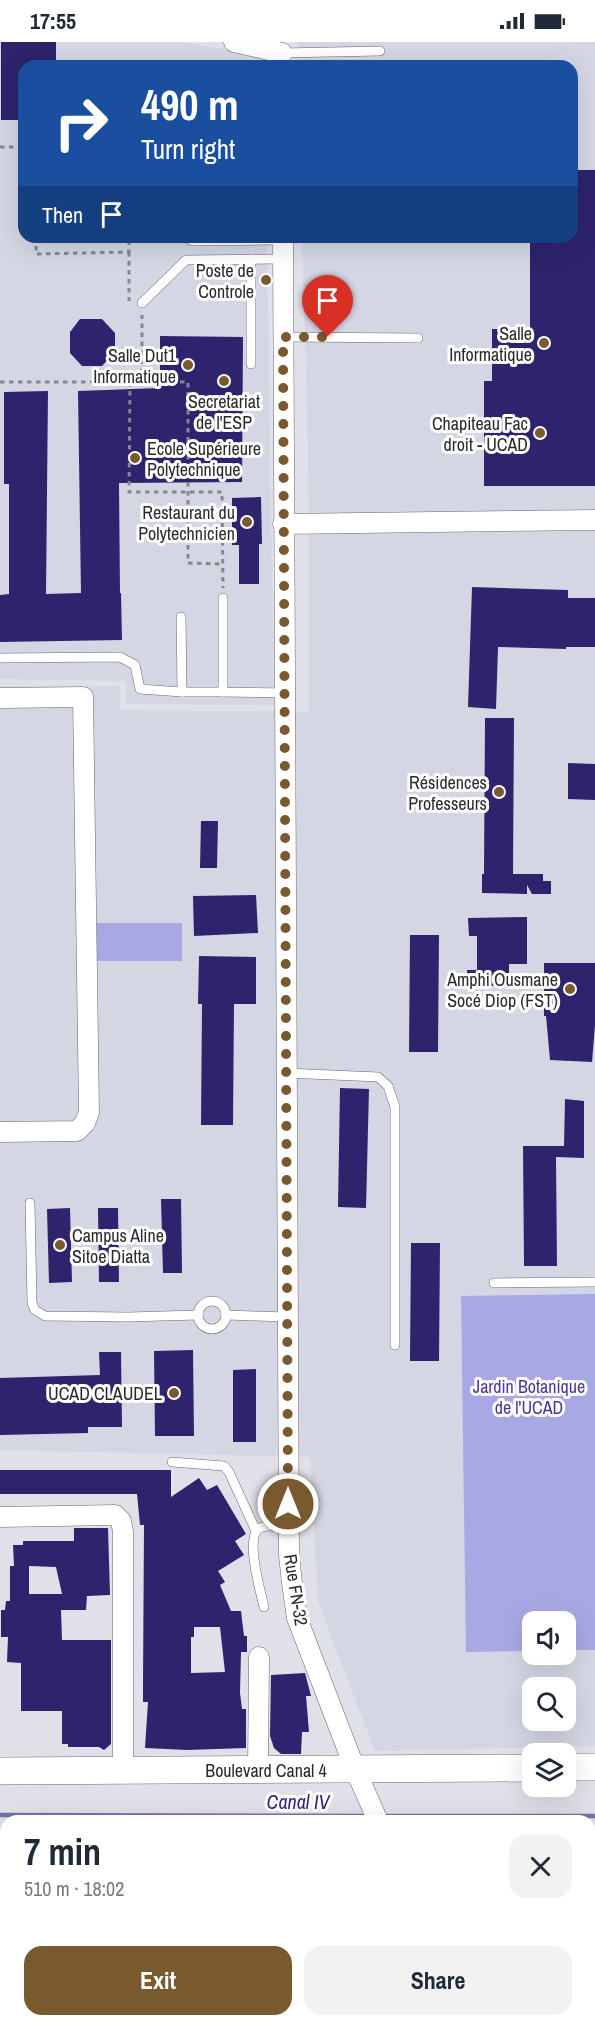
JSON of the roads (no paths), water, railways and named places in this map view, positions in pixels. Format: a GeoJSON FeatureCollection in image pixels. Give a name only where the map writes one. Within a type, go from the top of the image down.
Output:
{"type":"FeatureCollection","features":[{"type":"Feature","properties":{"kind":"main road","name":"Boulevard Canal 4"},"geometry":{"type":"LineString","coordinates":[[0,1772],[258,1770],[358,1775],[522,1767]]}},
{"type":"Feature","properties":{"kind":"main road"},"geometry":{"type":"LineString","coordinates":[[576,1767],[595,1767]]}},
{"type":"Feature","properties":{"kind":"street"},"geometry":{"type":"LineString","coordinates":[[234,42],[282,54]]}},
{"type":"Feature","properties":{"kind":"street","name":"Rue FN-32"},"geometry":{"type":"LineString","coordinates":[[283,245],[287,1317],[289,1527],[292,1583],[297,1618],[375,1815]]}},
{"type":"Feature","properties":{"kind":"street"},"geometry":{"type":"LineString","coordinates":[[284,524],[595,520]]}},
{"type":"Feature","properties":{"kind":"street"},"geometry":{"type":"LineString","coordinates":[[0,698],[83,697],[89,1112],[85,1123],[77,1131],[0,1132]]}},
{"type":"Feature","properties":{"kind":"street"},"geometry":{"type":"LineString","coordinates":[[0,1517],[115,1515],[121,1521],[123,1532],[123,1771]]}},
{"type":"Feature","properties":{"kind":"street"},"geometry":{"type":"LineString","coordinates":[[258,1770],[259,1657]]}},
{"type":"Feature","properties":{"kind":"lane"},"geometry":{"type":"LineString","coordinates":[[282,54],[339,47],[380,51]]}},
{"type":"Feature","properties":{"kind":"lane"},"geometry":{"type":"LineString","coordinates":[[238,243],[283,245]]}},
{"type":"Feature","properties":{"kind":"lane"},"geometry":{"type":"LineString","coordinates":[[142,303],[186,260],[251,259],[283,245]]}},
{"type":"Feature","properties":{"kind":"lane"},"geometry":{"type":"LineString","coordinates":[[251,259],[251,364]]}},
{"type":"Feature","properties":{"kind":"lane"},"geometry":{"type":"LineString","coordinates":[[283,337],[418,338]]}},
{"type":"Feature","properties":{"kind":"lane"},"geometry":{"type":"LineString","coordinates":[[223,598],[223,692]]}},
{"type":"Feature","properties":{"kind":"lane"},"geometry":{"type":"LineString","coordinates":[[181,617],[182,692]]}},
{"type":"Feature","properties":{"kind":"lane"},"geometry":{"type":"LineString","coordinates":[[0,658],[120,657],[135,665],[140,689],[182,692],[284,693]]}},
{"type":"Feature","properties":{"kind":"lane"},"geometry":{"type":"LineString","coordinates":[[286,1073],[378,1077],[388,1086],[396,1107],[396,1345]]}},
{"type":"Feature","properties":{"kind":"lane"},"geometry":{"type":"LineString","coordinates":[[30,1203],[32,1304],[39,1314],[107,1317],[198,1315]]}},
{"type":"Feature","properties":{"kind":"lane"},"geometry":{"type":"LineString","coordinates":[[494,1283],[595,1282]]}},
{"type":"Feature","properties":{"kind":"lane"},"geometry":{"type":"LineString","coordinates":[[212,1301],[219,1302],[226,1315],[225,1321],[214,1329],[206,1328],[200,1323],[198,1315],[204,1303],[212,1301]]}},
{"type":"Feature","properties":{"kind":"lane"},"geometry":{"type":"LineString","coordinates":[[226,1315],[287,1317]]}},
{"type":"Feature","properties":{"kind":"lane"},"geometry":{"type":"LineString","coordinates":[[172,1462],[224,1466],[229,1472],[256,1531]]}},
{"type":"Feature","properties":{"kind":"lane"},"geometry":{"type":"LineString","coordinates":[[264,1607],[254,1562],[254,1536],[262,1526],[289,1527]]}},
{"type":"Feature","properties":{"kind":"place","name":"Poste de Controle"},"geometry":{"type":"Point","coordinates":[266,280]}},
{"type":"Feature","properties":{"kind":"place","name":"Salle Informatique"},"geometry":{"type":"Point","coordinates":[544,343]}},
{"type":"Feature","properties":{"kind":"place","name":"Salle Dut1 Informatique"},"geometry":{"type":"Point","coordinates":[188,365]}},
{"type":"Feature","properties":{"kind":"place","name":"Secretariat de l'ESP"},"geometry":{"type":"Point","coordinates":[224,381]}},
{"type":"Feature","properties":{"kind":"place","name":"Chapiteau Fac droit - UCAD"},"geometry":{"type":"Point","coordinates":[540,433]}},
{"type":"Feature","properties":{"kind":"place","name":"Ecole Supérieure Polytechnique"},"geometry":{"type":"Point","coordinates":[135,458]}},
{"type":"Feature","properties":{"kind":"place","name":"Restaurant du Polytechnicien"},"geometry":{"type":"Point","coordinates":[247,522]}},
{"type":"Feature","properties":{"kind":"place","name":"Résidences Professeurs"},"geometry":{"type":"Point","coordinates":[499,792]}},
{"type":"Feature","properties":{"kind":"place","name":"Amphi Ousmane Socé Diop (FST)"},"geometry":{"type":"Point","coordinates":[570,989]}},
{"type":"Feature","properties":{"kind":"place","name":"Campus Aline Sitoe Diatta"},"geometry":{"type":"Point","coordinates":[60,1245]}},
{"type":"Feature","properties":{"kind":"place","name":"UCAD CLAUDEL"},"geometry":{"type":"Point","coordinates":[174,1393]}},
{"type":"Feature","properties":{"kind":"park label","name":"Jardin Botanique de l'UCAD"},"geometry":{"type":"Point","coordinates":[529,1396]}},
{"type":"Feature","properties":{"kind":"water label","name":"Canal IV"},"geometry":{"type":"Point","coordinates":[298,1801]}}]}
